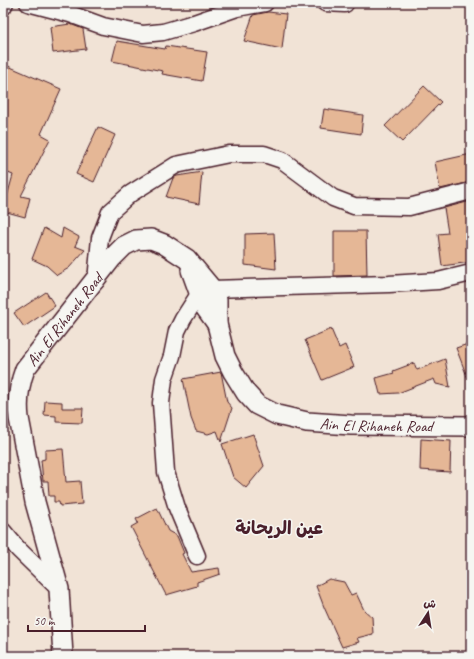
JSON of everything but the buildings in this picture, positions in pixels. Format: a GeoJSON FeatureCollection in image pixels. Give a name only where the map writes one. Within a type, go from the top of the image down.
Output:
{"type":"FeatureCollection","features":[{"type":"Feature","properties":{"kind":"street"},"geometry":{"type":"LineString","coordinates":[[3,7],[5,3]]}},
{"type":"Feature","properties":{"kind":"street"},"geometry":{"type":"LineString","coordinates":[[28,3],[70,14],[103,26],[143,34],[163,32],[237,8],[265,3]]}},
{"type":"Feature","properties":{"kind":"street"},"geometry":{"type":"LineString","coordinates":[[325,3],[344,4]]}},
{"type":"Feature","properties":{"kind":"street"},"geometry":{"type":"LineString","coordinates":[[96,281],[100,238],[110,212],[130,194],[176,165],[229,154],[264,154],[282,160],[333,198],[354,206],[409,207],[471,191]]}},
{"type":"Feature","properties":{"kind":"street","name":"Ain El Rihaneh Road"},"geometry":{"type":"LineString","coordinates":[[63,656],[59,589],[35,502],[20,424],[18,404],[20,381],[25,369],[96,281],[112,258],[124,246],[136,240],[150,239],[164,244],[187,259],[208,297],[225,356],[246,393],[257,405],[277,415],[307,422],[350,426],[471,426]]}},
{"type":"Feature","properties":{"kind":"street"},"geometry":{"type":"LineString","coordinates":[[198,556],[177,508],[166,472],[161,403],[164,379],[172,356],[177,331],[183,319],[208,297],[233,289],[252,287],[396,284],[438,281],[471,274]]}},
{"type":"Feature","properties":{"kind":"street"},"geometry":{"type":"LineString","coordinates":[[3,531],[59,589]]}},
{"type":"Feature","properties":{"kind":"district","name":"عين الريحانة"},"geometry":{"type":"Point","coordinates":[279,528]}}]}
